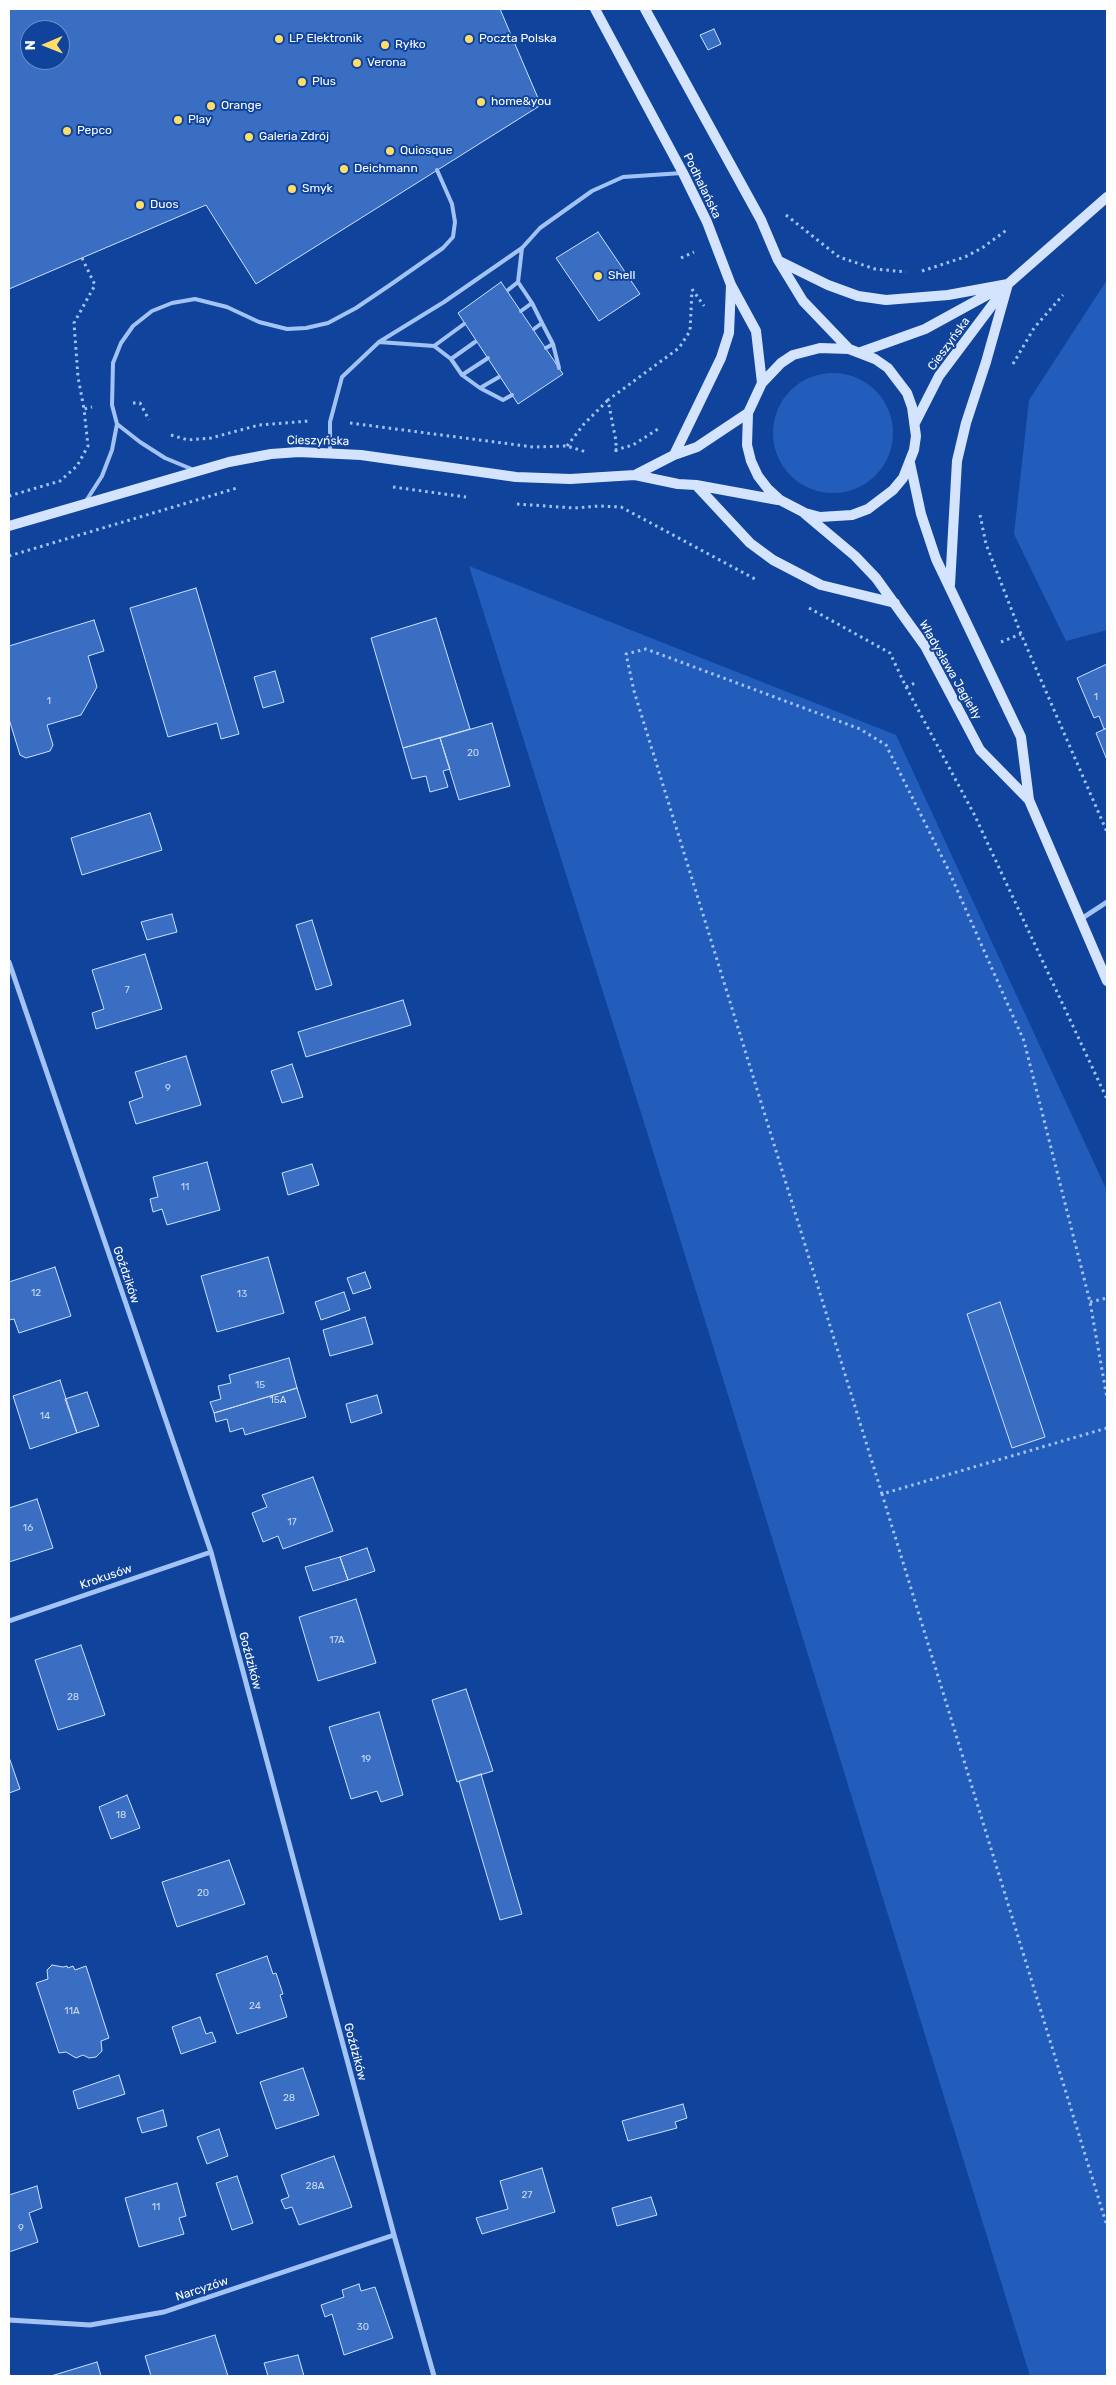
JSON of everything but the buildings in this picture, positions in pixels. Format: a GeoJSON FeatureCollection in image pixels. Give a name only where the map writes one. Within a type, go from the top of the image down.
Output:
{"type":"FeatureCollection","features":[{"type":"Feature","properties":{"kind":"street","name":"Podhalańska"},"geometry":{"type":"LineString","coordinates":[[595,9],[683,173],[707,222],[731,284],[756,331],[762,383]]}},
{"type":"Feature","properties":{"kind":"street"},"geometry":{"type":"LineString","coordinates":[[645,9],[761,220],[778,260],[803,301],[849,349]]}},
{"type":"Feature","properties":{"kind":"street","name":"Cieszyńska"},"geometry":{"type":"LineString","coordinates":[[915,423],[939,376],[1008,284],[1107,197]]}},
{"type":"Feature","properties":{"kind":"street"},"geometry":{"type":"LineString","coordinates":[[778,260],[828,285],[858,296],[886,300],[948,295],[1008,284],[986,362],[966,423],[957,461],[950,587]]}},
{"type":"Feature","properties":{"kind":"street"},"geometry":{"type":"LineString","coordinates":[[674,455],[721,358],[729,333],[731,284]]}},
{"type":"Feature","properties":{"kind":"street","name":"Cieszyńska"},"geometry":{"type":"LineString","coordinates":[[861,352],[925,328],[1008,284]]}},
{"type":"Feature","properties":{"kind":"street"},"geometry":{"type":"LineString","coordinates":[[820,348],[849,349],[861,352],[875,359],[898,380],[907,393],[915,423],[916,436],[910,463],[903,478],[893,490],[868,509],[852,515],[836,517],[820,517],[804,513],[780,500],[768,489],[751,461],[747,445],[748,413],[762,383],[781,363],[793,356],[820,348]]}},
{"type":"Feature","properties":{"kind":"street","name":"Cieszyńska"},"geometry":{"type":"LineString","coordinates":[[635,474],[674,455],[697,447],[748,413]]}},
{"type":"Feature","properties":{"kind":"street","name":"Cieszyńska"},"geometry":{"type":"LineString","coordinates":[[9,526],[196,470],[271,454],[330,452],[516,477],[570,479],[635,474],[678,484],[696,485],[780,500]]}},
{"type":"Feature","properties":{"kind":"street","name":"Władysława Jagiełły"},"geometry":{"type":"LineString","coordinates":[[910,463],[927,533],[950,587],[1021,737],[1028,800],[1107,981]]}},
{"type":"Feature","properties":{"kind":"street"},"geometry":{"type":"LineString","coordinates":[[696,485],[750,543],[773,560],[821,585],[895,604]]}},
{"type":"Feature","properties":{"kind":"street","name":"Władysława Jagiełły"},"geometry":{"type":"LineString","coordinates":[[804,513],[855,556],[895,604],[924,646],[980,750],[1028,800]]}},
{"type":"Feature","properties":{"kind":"street"},"geometry":{"type":"LineString","coordinates":[[1081,918],[1107,902]]}},
{"type":"Feature","properties":{"kind":"street","name":"Goździków"},"geometry":{"type":"LineString","coordinates":[[9,962],[211,1552],[394,2235],[434,2376]]}},
{"type":"Feature","properties":{"kind":"street","name":"Krokusów"},"geometry":{"type":"LineString","coordinates":[[9,1621],[211,1552]]}},
{"type":"Feature","properties":{"kind":"street","name":"Narcyzów"},"geometry":{"type":"LineString","coordinates":[[9,2320],[90,2325],[164,2312],[394,2235]]}},
{"type":"Feature","properties":{"kind":"lane"},"geometry":{"type":"LineString","coordinates":[[85,503],[102,476],[112,450],[118,424],[112,405],[113,363],[121,343],[133,326],[152,312],[172,302],[195,299],[227,307],[260,322],[287,329],[306,328],[328,323],[356,308],[390,285],[443,248],[453,237],[456,222],[452,204],[437,170]]}},
{"type":"Feature","properties":{"kind":"lane"},"geometry":{"type":"LineString","coordinates":[[330,452],[330,422],[342,377],[379,342],[522,248],[540,228],[592,191],[623,177],[683,173]]}},
{"type":"Feature","properties":{"kind":"lane"},"geometry":{"type":"LineString","coordinates":[[522,248],[518,282],[532,303],[553,344],[559,368]]}},
{"type":"Feature","properties":{"kind":"lane"},"geometry":{"type":"LineString","coordinates":[[508,290],[518,282]]}},
{"type":"Feature","properties":{"kind":"lane"},"geometry":{"type":"LineString","coordinates":[[521,311],[532,303]]}},
{"type":"Feature","properties":{"kind":"lane"},"geometry":{"type":"LineString","coordinates":[[434,346],[464,324]]}},
{"type":"Feature","properties":{"kind":"lane"},"geometry":{"type":"LineString","coordinates":[[534,329],[542,324]]}},
{"type":"Feature","properties":{"kind":"lane"},"geometry":{"type":"LineString","coordinates":[[379,342],[434,346],[451,359],[462,375],[480,388],[503,400],[512,395]]}},
{"type":"Feature","properties":{"kind":"lane"},"geometry":{"type":"LineString","coordinates":[[451,359],[475,342]]}},
{"type":"Feature","properties":{"kind":"lane"},"geometry":{"type":"LineString","coordinates":[[546,348],[553,344]]}},
{"type":"Feature","properties":{"kind":"lane"},"geometry":{"type":"LineString","coordinates":[[462,375],[488,358]]}},
{"type":"Feature","properties":{"kind":"lane"},"geometry":{"type":"LineString","coordinates":[[480,388],[499,377]]}},
{"type":"Feature","properties":{"kind":"lane"},"geometry":{"type":"LineString","coordinates":[[118,424],[140,442],[165,458],[196,470]]}},
{"type":"Feature","properties":{"kind":"path"},"geometry":{"type":"LineString","coordinates":[[781,210],[840,257],[875,270],[910,272]]}},
{"type":"Feature","properties":{"kind":"path"},"geometry":{"type":"LineString","coordinates":[[916,271],[943,266],[965,257],[982,248],[1008,229]]}},
{"type":"Feature","properties":{"kind":"path"},"geometry":{"type":"LineString","coordinates":[[82,258],[95,286],[74,323],[78,377],[84,409]]}},
{"type":"Feature","properties":{"kind":"path"},"geometry":{"type":"LineString","coordinates":[[592,451],[584,452],[567,446],[584,424],[608,400],[678,348],[690,331],[692,289],[704,305],[706,313]]}},
{"type":"Feature","properties":{"kind":"path"},"geometry":{"type":"LineString","coordinates":[[1010,369],[1034,328],[1063,295]]}},
{"type":"Feature","properties":{"kind":"path"},"geometry":{"type":"LineString","coordinates":[[608,400],[616,441],[615,450]]}},
{"type":"Feature","properties":{"kind":"path"},"geometry":{"type":"LineString","coordinates":[[608,450],[633,445],[660,428]]}},
{"type":"Feature","properties":{"kind":"path"},"geometry":{"type":"LineString","coordinates":[[9,556],[242,486]]}},
{"type":"Feature","properties":{"kind":"path"},"geometry":{"type":"LineString","coordinates":[[392,486],[468,497]]}},
{"type":"Feature","properties":{"kind":"path"},"geometry":{"type":"LineString","coordinates":[[515,503],[574,508],[621,507],[760,582]]}},
{"type":"Feature","properties":{"kind":"path"},"geometry":{"type":"LineString","coordinates":[[980,512],[986,544],[1021,634],[1107,832]]}},
{"type":"Feature","properties":{"kind":"path"},"geometry":{"type":"LineString","coordinates":[[803,606],[890,652],[906,687],[974,814],[1107,1099]]}},
{"type":"Feature","properties":{"kind":"path"},"geometry":{"type":"LineString","coordinates":[[1107,1398],[1090,1302],[1024,1041],[947,867],[886,745],[860,729],[646,649],[626,654],[634,691],[1107,2226]]}},
{"type":"Feature","properties":{"kind":"path"},"geometry":{"type":"LineString","coordinates":[[1090,1302],[1107,1298]]}},
{"type":"Feature","properties":{"kind":"path"},"geometry":{"type":"LineString","coordinates":[[882,1494],[1107,1428]]}},
{"type":"Feature","properties":{"kind":"shaded area"},"geometry":{"type":"Polygon","coordinates":[[[1107,280],[1107,630],[1066,641],[1014,534],[1029,400],[1107,280]]]}},
{"type":"Feature","properties":{"kind":"shaded area"},"geometry":{"type":"Polygon","coordinates":[[[833,373],[856,377],[876,390],[889,410],[893,433],[889,456],[876,476],[856,489],[833,493],[810,489],[790,476],[777,456],[773,433],[777,410],[790,390],[810,377],[833,373]]]}},
{"type":"Feature","properties":{"kind":"shaded area"},"geometry":{"type":"Polygon","coordinates":[[[469,566],[896,735],[1107,1191],[1107,2376],[1030,2376],[648,1135],[469,566]]]}},
{"type":"Feature","properties":{"kind":"place","name":"LP Elektronik"},"geometry":{"type":"Point","coordinates":[279,39]}},
{"type":"Feature","properties":{"kind":"place","name":"Poczta Polska"},"geometry":{"type":"Point","coordinates":[469,39]}},
{"type":"Feature","properties":{"kind":"place","name":"Ryłko"},"geometry":{"type":"Point","coordinates":[385,45]}},
{"type":"Feature","properties":{"kind":"place","name":"Verona"},"geometry":{"type":"Point","coordinates":[357,63]}},
{"type":"Feature","properties":{"kind":"place","name":"Plus"},"geometry":{"type":"Point","coordinates":[302,82]}},
{"type":"Feature","properties":{"kind":"place","name":"home&you"},"geometry":{"type":"Point","coordinates":[481,102]}},
{"type":"Feature","properties":{"kind":"place","name":"Orange"},"geometry":{"type":"Point","coordinates":[211,106]}},
{"type":"Feature","properties":{"kind":"place","name":"Play"},"geometry":{"type":"Point","coordinates":[178,120]}},
{"type":"Feature","properties":{"kind":"place","name":"Pepco"},"geometry":{"type":"Point","coordinates":[67,131]}},
{"type":"Feature","properties":{"kind":"place","name":"Galeria Zdrój"},"geometry":{"type":"Point","coordinates":[249,137]}},
{"type":"Feature","properties":{"kind":"place","name":"Quiosque"},"geometry":{"type":"Point","coordinates":[390,151]}},
{"type":"Feature","properties":{"kind":"place","name":"Deichmann"},"geometry":{"type":"Point","coordinates":[344,169]}},
{"type":"Feature","properties":{"kind":"place","name":"Smyk"},"geometry":{"type":"Point","coordinates":[292,189]}},
{"type":"Feature","properties":{"kind":"place","name":"Duos"},"geometry":{"type":"Point","coordinates":[140,205]}},
{"type":"Feature","properties":{"kind":"place","name":"Shell"},"geometry":{"type":"Point","coordinates":[598,276]}}]}
